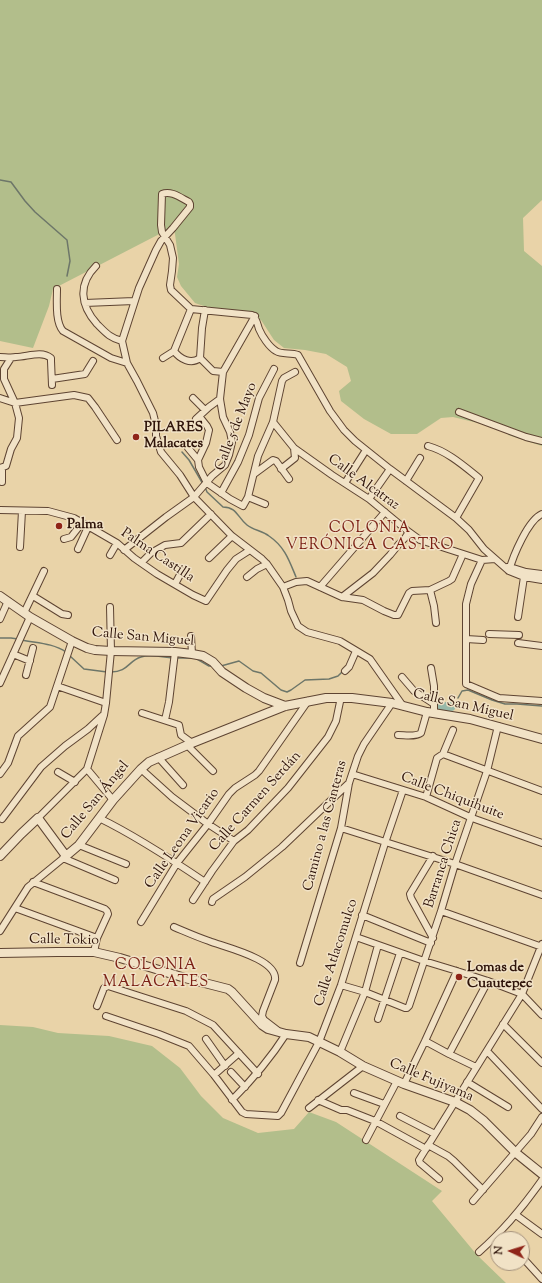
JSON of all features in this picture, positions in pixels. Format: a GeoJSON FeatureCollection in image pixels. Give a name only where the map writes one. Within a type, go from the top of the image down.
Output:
{"type":"FeatureCollection","features":[{"type":"Feature","properties":{"kind":"street"},"geometry":{"type":"LineString","coordinates":[[254,316],[191,309],[171,290],[170,285],[173,258],[170,245],[165,237],[161,225],[161,197],[164,193],[171,193],[189,202],[190,207],[173,228],[165,237],[161,241],[156,250],[134,301],[122,341],[127,363],[153,413],[156,425],[156,436],[161,452],[180,475],[194,498],[232,536],[267,564],[283,587],[290,611],[298,626],[307,632],[340,641],[373,663],[403,706]]}},
{"type":"Feature","properties":{"kind":"street"},"geometry":{"type":"LineString","coordinates":[[96,266],[89,273],[86,279],[84,288],[85,303],[94,321],[114,339],[122,341]]}},
{"type":"Feature","properties":{"kind":"street"},"geometry":{"type":"LineString","coordinates":[[57,289],[60,327],[63,331],[111,358],[127,363]]}},
{"type":"Feature","properties":{"kind":"street"},"geometry":{"type":"LineString","coordinates":[[85,303],[134,301]]}},
{"type":"Feature","properties":{"kind":"street"},"geometry":{"type":"LineString","coordinates":[[163,358],[174,351],[191,309]]}},
{"type":"Feature","properties":{"kind":"street"},"geometry":{"type":"LineString","coordinates":[[200,358],[205,310]]}},
{"type":"Feature","properties":{"kind":"street"},"geometry":{"type":"LineString","coordinates":[[254,316],[270,345],[279,353],[298,356],[330,411],[344,430],[390,470],[456,518],[469,530],[495,560],[524,577],[542,580]]}},
{"type":"Feature","properties":{"kind":"street"},"geometry":{"type":"LineString","coordinates":[[124,550],[166,517],[194,498],[212,476],[225,464],[229,455],[232,437],[222,417],[220,399],[223,372],[254,316]]}},
{"type":"Feature","properties":{"kind":"street"},"geometry":{"type":"LineString","coordinates":[[174,351],[184,360],[190,361],[198,360],[200,358]]}},
{"type":"Feature","properties":{"kind":"street"},"geometry":{"type":"LineString","coordinates":[[0,357],[11,358],[32,354],[48,356],[50,358],[52,382],[85,374],[92,361]]}},
{"type":"Feature","properties":{"kind":"street"},"geometry":{"type":"LineString","coordinates":[[2,482],[1,468],[6,466],[11,449],[17,438],[19,418],[15,403],[4,379],[4,369],[11,358]]}},
{"type":"Feature","properties":{"kind":"street"},"geometry":{"type":"LineString","coordinates":[[200,358],[213,370],[223,372]]}},
{"type":"Feature","properties":{"kind":"street","name":"Calle 5 de Mayo"},"geometry":{"type":"LineString","coordinates":[[221,493],[238,462],[249,435],[259,398],[274,369]]}},
{"type":"Feature","properties":{"kind":"street"},"geometry":{"type":"LineString","coordinates":[[188,448],[198,460],[199,467],[207,483],[243,506],[248,497],[258,456],[273,422],[282,381],[284,378],[295,372]]}},
{"type":"Feature","properties":{"kind":"street"},"geometry":{"type":"LineString","coordinates":[[0,398],[15,403],[74,394],[88,398],[117,440]]}},
{"type":"Feature","properties":{"kind":"street"},"geometry":{"type":"LineString","coordinates":[[193,398],[205,410]]}},
{"type":"Feature","properties":{"kind":"street"},"geometry":{"type":"LineString","coordinates":[[198,460],[206,442],[209,430],[207,426],[198,418],[205,410],[220,399]]}},
{"type":"Feature","properties":{"kind":"street"},"geometry":{"type":"LineString","coordinates":[[459,412],[526,437],[542,441]]}},
{"type":"Feature","properties":{"kind":"street","name":"Calle Alcatraz"},"geometry":{"type":"LineString","coordinates":[[273,422],[294,448],[369,499],[408,532],[420,540],[482,560],[495,560]]}},
{"type":"Feature","properties":{"kind":"street"},"geometry":{"type":"LineString","coordinates":[[428,446],[456,460],[479,478],[456,518]]}},
{"type":"Feature","properties":{"kind":"street"},"geometry":{"type":"LineString","coordinates":[[281,469],[295,458],[294,448]]}},
{"type":"Feature","properties":{"kind":"street"},"geometry":{"type":"LineString","coordinates":[[345,483],[366,450]]}},
{"type":"Feature","properties":{"kind":"street"},"geometry":{"type":"LineString","coordinates":[[406,481],[420,458]]}},
{"type":"Feature","properties":{"kind":"street"},"geometry":{"type":"LineString","coordinates":[[254,474],[273,460],[278,463],[289,479]]}},
{"type":"Feature","properties":{"kind":"street"},"geometry":{"type":"LineString","coordinates":[[369,499],[390,470]]}},
{"type":"Feature","properties":{"kind":"street"},"geometry":{"type":"LineString","coordinates":[[248,497],[265,504]]}},
{"type":"Feature","properties":{"kind":"street","name":"Palma Castilla"},"geometry":{"type":"LineString","coordinates":[[0,510],[48,511],[74,518],[117,543],[141,563],[206,601],[231,564],[250,550]]}},
{"type":"Feature","properties":{"kind":"street"},"geometry":{"type":"LineString","coordinates":[[20,547],[22,511]]}},
{"type":"Feature","properties":{"kind":"street"},"geometry":{"type":"LineString","coordinates":[[320,587],[385,512]]}},
{"type":"Feature","properties":{"kind":"street"},"geometry":{"type":"LineString","coordinates":[[141,563],[152,553],[165,545],[181,543],[211,514]]}},
{"type":"Feature","properties":{"kind":"street"},"geometry":{"type":"LineString","coordinates":[[508,568],[532,522],[537,516],[542,514]]}},
{"type":"Feature","properties":{"kind":"street"},"geometry":{"type":"LineString","coordinates":[[64,540],[71,537],[85,525]]}},
{"type":"Feature","properties":{"kind":"street"},"geometry":{"type":"LineString","coordinates":[[78,549],[85,525]]}},
{"type":"Feature","properties":{"kind":"street"},"geometry":{"type":"LineString","coordinates":[[342,597],[373,573],[406,538],[408,532]]}},
{"type":"Feature","properties":{"kind":"street"},"geometry":{"type":"LineString","coordinates":[[209,558],[232,536]]}},
{"type":"Feature","properties":{"kind":"street"},"geometry":{"type":"LineString","coordinates":[[110,555],[117,543]]}},
{"type":"Feature","properties":{"kind":"street"},"geometry":{"type":"LineString","coordinates":[[283,587],[301,581],[307,581],[342,597],[363,600],[384,611],[398,615],[409,593],[412,591],[430,590],[452,579],[463,554]]}},
{"type":"Feature","properties":{"kind":"street"},"geometry":{"type":"LineString","coordinates":[[482,560],[471,584],[466,604],[466,684],[499,698],[542,701]]}},
{"type":"Feature","properties":{"kind":"street"},"geometry":{"type":"LineString","coordinates":[[247,577],[257,569],[267,564]]}},
{"type":"Feature","properties":{"kind":"street"},"geometry":{"type":"LineString","coordinates":[[508,568],[542,574]]}},
{"type":"Feature","properties":{"kind":"street"},"geometry":{"type":"LineString","coordinates":[[0,683],[21,636],[33,596],[44,571]]}},
{"type":"Feature","properties":{"kind":"street"},"geometry":{"type":"LineString","coordinates":[[175,584],[182,571]]}},
{"type":"Feature","properties":{"kind":"street"},"geometry":{"type":"LineString","coordinates":[[518,617],[524,577]]}},
{"type":"Feature","properties":{"kind":"street"},"geometry":{"type":"LineString","coordinates":[[430,590],[436,623]]}},
{"type":"Feature","properties":{"kind":"street","name":"Calle San Miguel"},"geometry":{"type":"LineString","coordinates":[[0,596],[27,615],[72,641],[95,650],[175,653],[203,656],[259,696],[285,706],[308,701],[341,697],[392,703],[470,719],[542,739]]}},
{"type":"Feature","properties":{"kind":"street"},"geometry":{"type":"LineString","coordinates":[[33,596],[62,614],[68,615]]}},
{"type":"Feature","properties":{"kind":"street"},"geometry":{"type":"LineString","coordinates":[[0,619],[8,601]]}},
{"type":"Feature","properties":{"kind":"street"},"geometry":{"type":"LineString","coordinates":[[0,856],[87,769],[104,715],[106,703],[111,651],[110,607]]}},
{"type":"Feature","properties":{"kind":"street"},"geometry":{"type":"LineString","coordinates":[[489,634],[519,635]]}},
{"type":"Feature","properties":{"kind":"street"},"geometry":{"type":"LineString","coordinates":[[191,636],[192,654]]}},
{"type":"Feature","properties":{"kind":"street"},"geometry":{"type":"LineString","coordinates":[[466,639],[483,640]]}},
{"type":"Feature","properties":{"kind":"street"},"geometry":{"type":"LineString","coordinates":[[0,774],[8,763],[18,736],[50,707],[72,641]]}},
{"type":"Feature","properties":{"kind":"street"},"geometry":{"type":"LineString","coordinates":[[518,643],[542,646]]}},
{"type":"Feature","properties":{"kind":"street"},"geometry":{"type":"LineString","coordinates":[[26,675],[33,648]]}},
{"type":"Feature","properties":{"kind":"street"},"geometry":{"type":"LineString","coordinates":[[345,671],[353,659],[356,651]]}},
{"type":"Feature","properties":{"kind":"street"},"geometry":{"type":"LineString","coordinates":[[165,720],[169,702],[175,653]]}},
{"type":"Feature","properties":{"kind":"street"},"geometry":{"type":"LineString","coordinates":[[13,654],[30,661]]}},
{"type":"Feature","properties":{"kind":"street"},"geometry":{"type":"LineString","coordinates":[[398,735],[409,734],[417,736],[421,733],[432,710],[434,686],[431,668]]}},
{"type":"Feature","properties":{"kind":"street"},"geometry":{"type":"LineString","coordinates":[[402,678],[432,710]]}},
{"type":"Feature","properties":{"kind":"street"},"geometry":{"type":"LineString","coordinates":[[57,686],[106,703]]}},
{"type":"Feature","properties":{"kind":"street","name":"Calle Carmen Serdán"},"geometry":{"type":"LineString","coordinates":[[193,900],[204,882],[234,841],[248,830],[288,788],[328,737],[336,721],[341,697]]}},
{"type":"Feature","properties":{"kind":"street","name":"Calle Leona Vicario"},"geometry":{"type":"LineString","coordinates":[[141,922],[177,863],[208,824],[229,794],[259,771],[308,701]]}},
{"type":"Feature","properties":{"kind":"street","name":"Camino a las Canteras"},"geometry":{"type":"LineString","coordinates":[[300,963],[341,828],[349,783],[358,756],[364,744],[392,703]]}},
{"type":"Feature","properties":{"kind":"street","name":"Calle San Ángel"},"geometry":{"type":"LineString","coordinates":[[0,931],[28,887],[79,845],[113,800],[141,768],[158,757],[285,706]]}},
{"type":"Feature","properties":{"kind":"street"},"geometry":{"type":"LineString","coordinates":[[142,713],[179,725],[181,735],[213,771]]}},
{"type":"Feature","properties":{"kind":"street"},"geometry":{"type":"LineString","coordinates":[[2,819],[41,767],[104,715]]}},
{"type":"Feature","properties":{"kind":"street","name":"Barranca Chica"},"geometry":{"type":"LineString","coordinates":[[386,1000],[404,1008],[409,1006],[487,771],[498,726]]}},
{"type":"Feature","properties":{"kind":"street"},"geometry":{"type":"LineString","coordinates":[[426,797],[437,758],[443,754],[453,730]]}},
{"type":"Feature","properties":{"kind":"street"},"geometry":{"type":"LineString","coordinates":[[443,754],[542,791]]}},
{"type":"Feature","properties":{"kind":"street"},"geometry":{"type":"LineString","coordinates":[[158,757],[183,785]]}},
{"type":"Feature","properties":{"kind":"street"},"geometry":{"type":"LineString","coordinates":[[141,768],[172,797],[234,841]]}},
{"type":"Feature","properties":{"kind":"street"},"geometry":{"type":"LineString","coordinates":[[87,769],[113,800]]}},
{"type":"Feature","properties":{"kind":"street"},"geometry":{"type":"LineString","coordinates":[[58,772],[75,782]]}},
{"type":"Feature","properties":{"kind":"street","name":"Calle Chiquihuite"},"geometry":{"type":"LineString","coordinates":[[352,774],[426,797],[472,818],[542,843]]}},
{"type":"Feature","properties":{"kind":"street"},"geometry":{"type":"LineString","coordinates":[[212,902],[212,900],[245,877],[282,847],[349,783]]}},
{"type":"Feature","properties":{"kind":"street","name":"Calle Atlacomulco"},"geometry":{"type":"LineString","coordinates":[[232,1100],[242,1112],[246,1114],[278,1116],[281,1113],[319,1042],[342,985],[362,915],[403,790]]}},
{"type":"Feature","properties":{"kind":"street"},"geometry":{"type":"LineString","coordinates":[[38,818],[64,857],[115,880]]}},
{"type":"Feature","properties":{"kind":"street"},"geometry":{"type":"LineString","coordinates":[[99,818],[123,830],[177,863],[204,882]]}},
{"type":"Feature","properties":{"kind":"street"},"geometry":{"type":"LineString","coordinates":[[341,828],[385,843],[432,856],[542,895]]}},
{"type":"Feature","properties":{"kind":"street"},"geometry":{"type":"LineString","coordinates":[[79,845],[126,864]]}},
{"type":"Feature","properties":{"kind":"street"},"geometry":{"type":"LineString","coordinates":[[432,856],[410,894],[432,940]]}},
{"type":"Feature","properties":{"kind":"street"},"geometry":{"type":"LineString","coordinates":[[33,882],[107,910],[108,914],[97,938],[94,952]]}},
{"type":"Feature","properties":{"kind":"street"},"geometry":{"type":"LineString","coordinates":[[14,908],[97,938]]}},
{"type":"Feature","properties":{"kind":"street"},"geometry":{"type":"LineString","coordinates":[[439,1179],[419,1161],[522,994],[542,946],[441,911]]}},
{"type":"Feature","properties":{"kind":"street"},"geometry":{"type":"LineString","coordinates":[[362,915],[432,940]]}},
{"type":"Feature","properties":{"kind":"street"},"geometry":{"type":"LineString","coordinates":[[106,1016],[192,1048],[232,1100],[258,1074],[273,1054],[282,1032],[269,1024],[262,1016],[275,980],[275,973],[270,967],[252,957],[174,927]]}},
{"type":"Feature","properties":{"kind":"street"},"geometry":{"type":"LineString","coordinates":[[356,937],[424,962],[488,981],[522,994],[542,1015]]}},
{"type":"Feature","properties":{"kind":"street"},"geometry":{"type":"LineString","coordinates":[[340,1052],[365,992],[378,945]]}},
{"type":"Feature","properties":{"kind":"street","name":"Calle Tokio"},"geometry":{"type":"LineString","coordinates":[[0,953],[94,952],[120,958],[185,978],[228,989],[262,1025],[282,1032],[300,1035],[319,1042]]}},
{"type":"Feature","properties":{"kind":"street"},"geometry":{"type":"LineString","coordinates":[[378,1019],[386,1000],[400,953]]}},
{"type":"Feature","properties":{"kind":"street"},"geometry":{"type":"LineString","coordinates":[[366,1140],[384,1104],[400,1082],[425,1041],[456,971]]}},
{"type":"Feature","properties":{"kind":"street"},"geometry":{"type":"LineString","coordinates":[[448,1054],[488,981]]}},
{"type":"Feature","properties":{"kind":"street"},"geometry":{"type":"LineString","coordinates":[[342,985],[386,1000]]}},
{"type":"Feature","properties":{"kind":"street"},"geometry":{"type":"LineString","coordinates":[[97,1006],[106,986],[140,996],[205,1020],[213,1024],[258,1074]]}},
{"type":"Feature","properties":{"kind":"street"},"geometry":{"type":"LineString","coordinates":[[504,1024],[542,1062]]}},
{"type":"Feature","properties":{"kind":"street"},"geometry":{"type":"LineString","coordinates":[[206,1039],[225,1066]]}},
{"type":"Feature","properties":{"kind":"street"},"geometry":{"type":"LineString","coordinates":[[425,1041],[476,1067]]}},
{"type":"Feature","properties":{"kind":"street","name":"Calle Fujiyama"},"geometry":{"type":"LineString","coordinates":[[319,1042],[340,1052],[363,1066],[400,1082],[455,1102],[470,1110],[484,1121],[516,1153],[542,1174]]}},
{"type":"Feature","properties":{"kind":"street"},"geometry":{"type":"LineString","coordinates":[[487,1051],[542,1109]]}},
{"type":"Feature","properties":{"kind":"street"},"geometry":{"type":"LineString","coordinates":[[214,1075],[239,1053]]}},
{"type":"Feature","properties":{"kind":"street"},"geometry":{"type":"LineString","coordinates":[[309,1108],[363,1066]]}},
{"type":"Feature","properties":{"kind":"street"},"geometry":{"type":"LineString","coordinates":[[231,1072],[245,1087]]}},
{"type":"Feature","properties":{"kind":"street"},"geometry":{"type":"LineString","coordinates":[[467,1082],[508,1107]]}},
{"type":"Feature","properties":{"kind":"street"},"geometry":{"type":"LineString","coordinates":[[354,1093],[384,1104]]}},
{"type":"Feature","properties":{"kind":"street"},"geometry":{"type":"LineString","coordinates":[[318,1100],[341,1110],[347,1110],[375,1121],[448,1156],[483,1190]]}},
{"type":"Feature","properties":{"kind":"street"},"geometry":{"type":"LineString","coordinates":[[400,1116],[435,1134]]}},
{"type":"Feature","properties":{"kind":"street"},"geometry":{"type":"LineString","coordinates":[[473,1201],[532,1134],[542,1117]]}},
{"type":"Feature","properties":{"kind":"street"},"geometry":{"type":"LineString","coordinates":[[502,1231],[516,1215],[542,1180]]}},
{"type":"Feature","properties":{"kind":"street"},"geometry":{"type":"LineString","coordinates":[[516,1215],[542,1234]]}},
{"type":"Feature","properties":{"kind":"street"},"geometry":{"type":"LineString","coordinates":[[479,1252],[490,1242]]}},
{"type":"Feature","properties":{"kind":"street"},"geometry":{"type":"LineString","coordinates":[[530,1265],[542,1278]]}},
{"type":"Feature","properties":{"kind":"green space"},"geometry":{"type":"Polygon","coordinates":[[[0,0],[542,0],[542,200],[523,218],[524,251],[542,266],[542,446],[508,435],[507,430],[453,417],[441,418],[417,434],[391,434],[364,419],[341,401],[339,391],[351,381],[347,367],[326,354],[284,348],[274,340],[261,320],[221,312],[195,303],[181,286],[177,277],[179,264],[173,227],[53,289],[49,306],[33,348],[0,341],[0,0]]]}},
{"type":"Feature","properties":{"kind":"green space"},"geometry":{"type":"Polygon","coordinates":[[[0,1025],[33,1027],[58,1033],[109,1036],[152,1046],[180,1068],[201,1096],[223,1118],[258,1133],[294,1129],[309,1112],[336,1122],[442,1191],[432,1201],[477,1255],[490,1268],[490,1271],[494,1271],[506,1283],[0,1283],[0,1025]]]}},
{"type":"Feature","properties":{"kind":"waterway"},"geometry":{"type":"LineString","coordinates":[[0,180],[11,182],[35,212],[67,240],[70,261],[67,276]]}},
{"type":"Feature","properties":{"kind":"waterway"},"geometry":{"type":"LineString","coordinates":[[182,452],[189,460],[203,484]]}},
{"type":"Feature","properties":{"kind":"waterway"},"geometry":{"type":"LineString","coordinates":[[205,487],[207,492],[223,507],[228,507],[234,511],[247,525],[267,534],[274,540],[286,554],[296,577]]}},
{"type":"Feature","properties":{"kind":"waterway"},"geometry":{"type":"LineString","coordinates":[[0,638],[18,639]]}},
{"type":"Feature","properties":{"kind":"waterway"},"geometry":{"type":"LineString","coordinates":[[22,640],[50,645],[66,652]]}},
{"type":"Feature","properties":{"kind":"waterway"},"geometry":{"type":"LineString","coordinates":[[70,656],[84,669],[107,672]]}},
{"type":"Feature","properties":{"kind":"waterway"},"geometry":{"type":"LineString","coordinates":[[111,672],[117,672],[125,668],[133,661],[145,656],[172,658]]}},
{"type":"Feature","properties":{"kind":"waterway"},"geometry":{"type":"LineString","coordinates":[[176,658],[194,658]]}},
{"type":"Feature","properties":{"kind":"waterway"},"geometry":{"type":"LineString","coordinates":[[197,659],[209,666],[212,666]]}},
{"type":"Feature","properties":{"kind":"waterway"},"geometry":{"type":"LineString","coordinates":[[221,666],[239,661],[253,671],[261,673],[281,690],[287,692],[305,680],[329,679],[338,676],[343,671]]}},
{"type":"Feature","properties":{"kind":"waterway"},"geometry":{"type":"LineString","coordinates":[[458,698],[462,691],[468,690],[505,704],[542,706]]}},
{"type":"Feature","properties":{"kind":"waterway"},"geometry":{"type":"LineString","coordinates":[[438,708],[451,706]]}},
{"type":"Feature","properties":{"kind":"place","name":"PILARES Malacates"},"geometry":{"type":"Point","coordinates":[136,437]}},
{"type":"Feature","properties":{"kind":"place","name":"Palma"},"geometry":{"type":"Point","coordinates":[59,526]}},
{"type":"Feature","properties":{"kind":"place","name":"Lomas de Cuautepec"},"geometry":{"type":"Point","coordinates":[459,977]}},
{"type":"Feature","properties":{"kind":"district","name":"COLONIA VERÓNICA CASTRO"},"geometry":{"type":"Point","coordinates":[370,538]}},
{"type":"Feature","properties":{"kind":"district","name":"COLONIA MALACATES"},"geometry":{"type":"Point","coordinates":[156,974]}}]}
